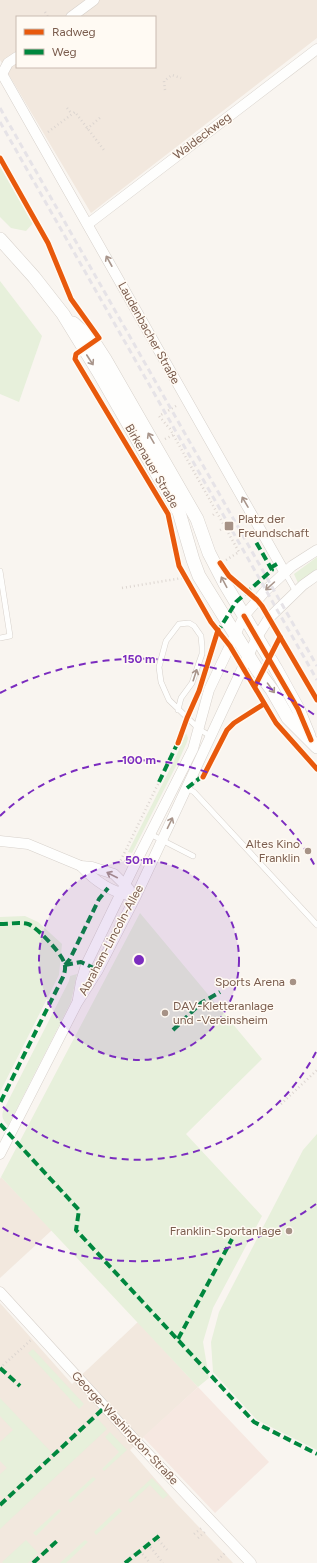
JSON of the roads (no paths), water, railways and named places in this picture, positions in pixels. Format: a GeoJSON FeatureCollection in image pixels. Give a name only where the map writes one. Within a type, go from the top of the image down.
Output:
{"type":"FeatureCollection","features":[{"type":"Feature","properties":{"kind":"street"},"geometry":{"type":"LineString","coordinates":[[72,16],[94,0]]}},
{"type":"Feature","properties":{"kind":"street","name":"Waldeckweg"},"geometry":{"type":"LineString","coordinates":[[88,224],[317,49]]}},
{"type":"Feature","properties":{"kind":"street","name":"Laudenbacher Straße"},"geometry":{"type":"LineString","coordinates":[[16,58],[8,63],[2,74],[285,573]]}},
{"type":"Feature","properties":{"kind":"street","name":"Birkenauer Straße"},"geometry":{"type":"LineString","coordinates":[[0,239],[34,277],[63,314],[98,371],[178,512],[193,560],[200,576],[235,635],[260,675],[272,690],[288,718],[314,743]]}},
{"type":"Feature","properties":{"kind":"street","name":"Birkenauer Straße"},"geometry":{"type":"LineString","coordinates":[[63,314],[94,342],[105,359],[197,519],[209,553],[225,584],[298,709],[314,743]]}},
{"type":"Feature","properties":{"kind":"street","name":"Abraham-Lincoln-Allee"},"geometry":{"type":"LineString","coordinates":[[78,1003],[81,982],[86,965],[192,749],[209,690],[244,616],[266,590],[292,566],[317,550]]}},
{"type":"Feature","properties":{"kind":"street","name":"Abraham-Lincoln-Allee"},"geometry":{"type":"LineString","coordinates":[[0,1154],[78,1003],[98,970],[136,896],[257,637],[269,618],[297,593],[303,585],[317,575]]}},
{"type":"Feature","properties":{"kind":"street"},"geometry":{"type":"LineString","coordinates":[[0,841],[28,844],[80,866],[92,867],[114,874],[123,889]]}},
{"type":"Feature","properties":{"kind":"street"},"geometry":{"type":"LineString","coordinates":[[80,866],[89,875],[108,888],[123,889],[136,896]]}},
{"type":"Feature","properties":{"kind":"street","name":"George-Washington-Straße"},"geometry":{"type":"LineString","coordinates":[[0,1292],[251,1563]]}},
{"type":"Feature","properties":{"kind":"lane"},"geometry":{"type":"LineString","coordinates":[[0,571],[10,636],[0,638]]}},
{"type":"Feature","properties":{"kind":"lane","name":"Laudenbacher Straße"},"geometry":{"type":"LineString","coordinates":[[285,573],[297,593]]}},
{"type":"Feature","properties":{"kind":"lane"},"geometry":{"type":"LineString","coordinates":[[178,710],[181,698],[192,683],[202,654],[201,636],[194,626],[189,623],[179,624],[166,641],[159,666],[161,682],[169,700],[178,710],[198,729],[210,736]]}},
{"type":"Feature","properties":{"kind":"lane"},"geometry":{"type":"LineString","coordinates":[[187,788],[194,792],[317,925]]}},
{"type":"Feature","properties":{"kind":"lane"},"geometry":{"type":"LineString","coordinates":[[150,834],[193,856]]}},
{"type":"Feature","properties":{"kind":"railway"},"geometry":{"type":"LineString","coordinates":[[0,108],[317,666]]}},
{"type":"Feature","properties":{"kind":"railway"},"geometry":{"type":"LineString","coordinates":[[0,122],[317,680]]}},
{"type":"Feature","properties":{"kind":"place","name":"Platz der Freundschaft"},"geometry":{"type":"Point","coordinates":[229,526]}},
{"type":"Feature","properties":{"kind":"place","name":"Altes Kino Franklin"},"geometry":{"type":"Point","coordinates":[308,851]}},
{"type":"Feature","properties":{"kind":"place","name":"Sports Arena"},"geometry":{"type":"Point","coordinates":[293,982]}},
{"type":"Feature","properties":{"kind":"place","name":"DAV-Kletteranlage und -Vereinsheim"},"geometry":{"type":"Point","coordinates":[165,1013]}},
{"type":"Feature","properties":{"kind":"place","name":"Franklin-Sportanlage"},"geometry":{"type":"Point","coordinates":[289,1231]}}]}
